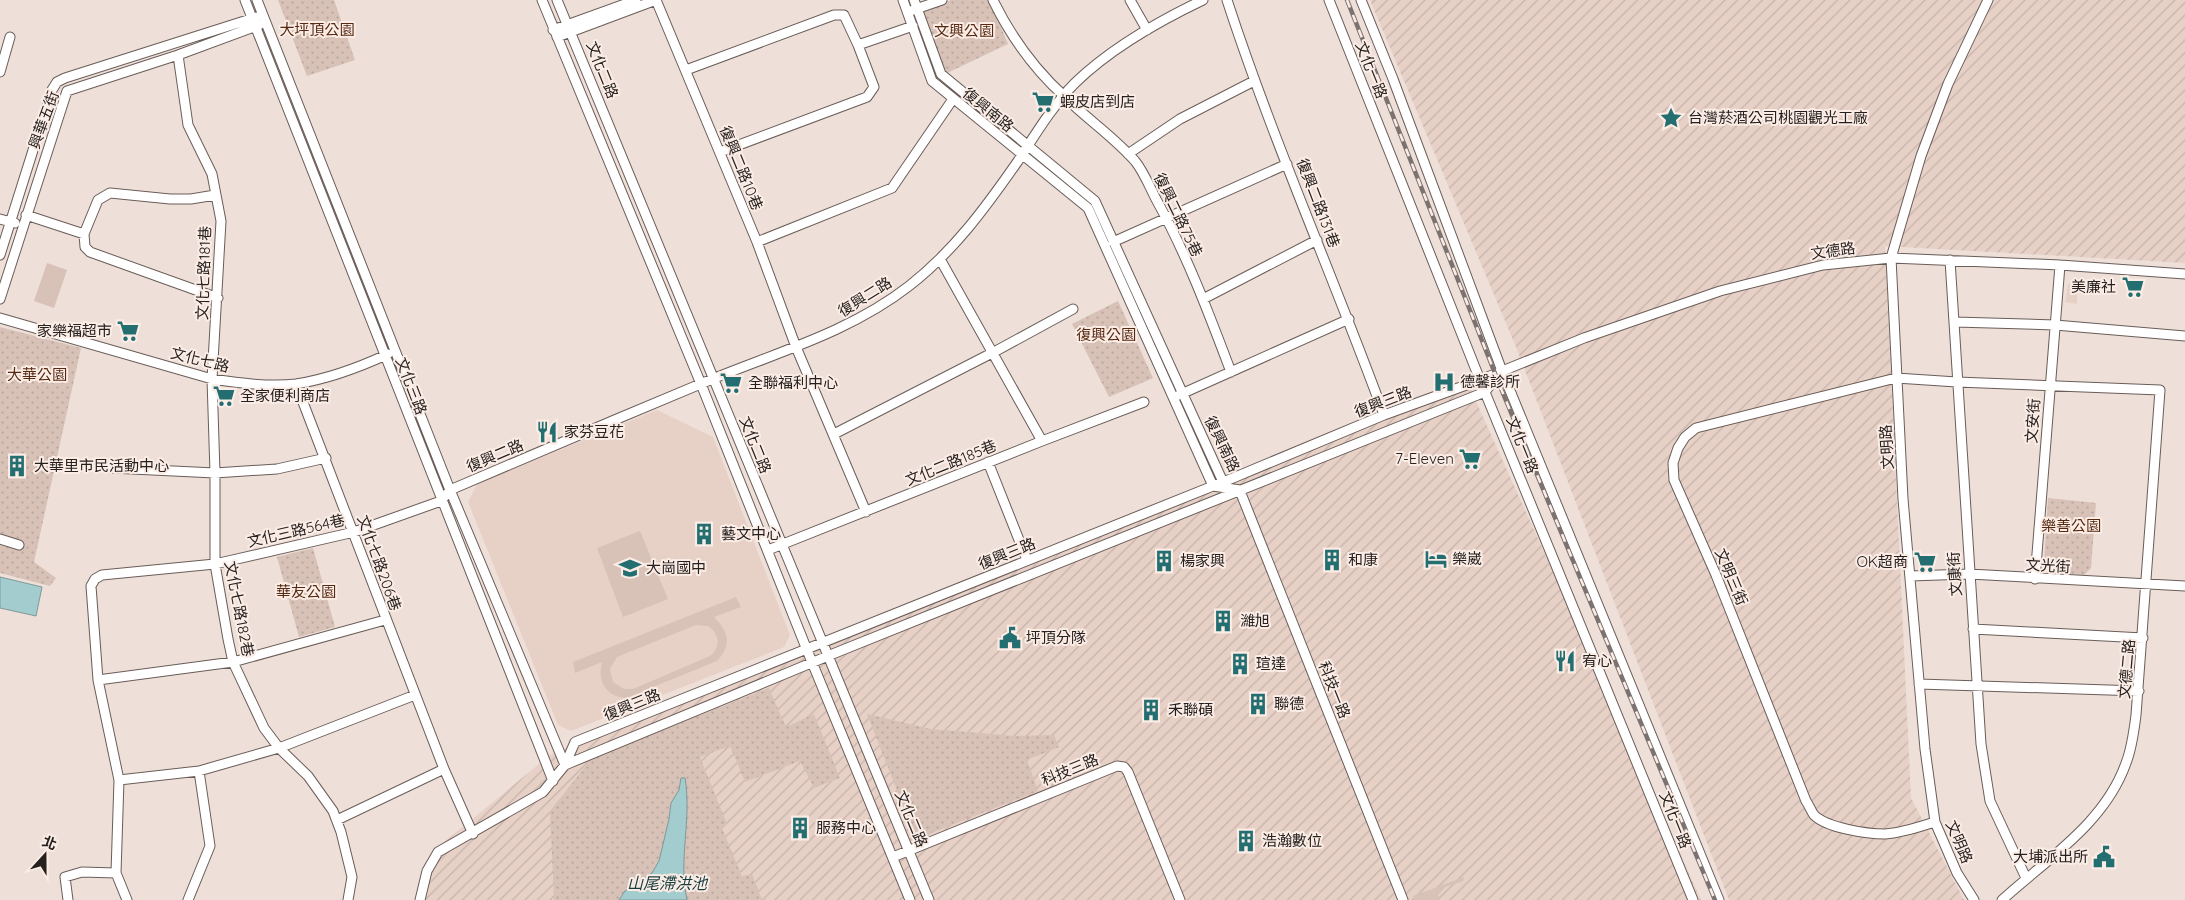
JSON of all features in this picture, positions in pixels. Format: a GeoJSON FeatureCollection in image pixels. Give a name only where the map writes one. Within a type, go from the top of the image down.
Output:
{"type":"FeatureCollection","features":[{"type":"Feature","properties":{"kind":"street","name":"文化三路"},"geometry":{"type":"LineString","coordinates":[[245,0],[553,781]]}},
{"type":"Feature","properties":{"kind":"street","name":"文化三路"},"geometry":{"type":"LineString","coordinates":[[257,0],[450,490],[565,765]]}},
{"type":"Feature","properties":{"kind":"street","name":"文化二路"},"geometry":{"type":"LineString","coordinates":[[542,0],[701,384],[812,663],[910,900]]}},
{"type":"Feature","properties":{"kind":"street","name":"文化二路"},"geometry":{"type":"LineString","coordinates":[[558,0],[929,900]]}},
{"type":"Feature","properties":{"kind":"street"},"geometry":{"type":"LineString","coordinates":[[555,34],[636,0]]}},
{"type":"Feature","properties":{"kind":"street"},"geometry":{"type":"LineString","coordinates":[[570,28],[656,0]]}},
{"type":"Feature","properties":{"kind":"street","name":"復興二路10巷"},"geometry":{"type":"LineString","coordinates":[[656,0],[757,242],[796,347],[866,512]]}},
{"type":"Feature","properties":{"kind":"street","name":"復興南路"},"geometry":{"type":"LineString","coordinates":[[903,0],[932,81],[1088,208],[1213,486],[1240,490]]}},
{"type":"Feature","properties":{"kind":"street"},"geometry":{"type":"LineString","coordinates":[[908,12],[916,4],[942,0]]}},
{"type":"Feature","properties":{"kind":"street","name":"復興二路75巷"},"geometry":{"type":"LineString","coordinates":[[993,0],[1005,25],[1023,52],[1064,97],[1136,163],[1166,218],[1203,299],[1231,372]]}},
{"type":"Feature","properties":{"kind":"street"},"geometry":{"type":"LineString","coordinates":[[1130,0],[1147,30]]}},
{"type":"Feature","properties":{"kind":"street","name":"復興二路"},"geometry":{"type":"LineString","coordinates":[[450,490],[713,379],[796,347],[868,314],[891,299],[940,260],[966,232],[1064,97],[1087,72],[1147,30],[1203,0]]}},
{"type":"Feature","properties":{"kind":"street","name":"復興二路131巷"},"geometry":{"type":"LineString","coordinates":[[1227,0],[1254,81],[1349,319],[1384,415]]}},
{"type":"Feature","properties":{"kind":"street","name":"文化一路"},"geometry":{"type":"LineString","coordinates":[[1329,0],[1480,380],[1693,900]]}},
{"type":"Feature","properties":{"kind":"street","name":"文化一路"},"geometry":{"type":"LineString","coordinates":[[1360,0],[1393,79],[1502,371],[1719,900]]}},
{"type":"Feature","properties":{"kind":"street","name":"文明路"},"geometry":{"type":"LineString","coordinates":[[1974,900],[1957,873],[1935,822],[1925,748],[1910,576],[1896,378],[1891,258],[1921,156],[1948,84],[1988,0]]}},
{"type":"Feature","properties":{"kind":"street","name":"復興南路"},"geometry":{"type":"LineString","coordinates":[[916,4],[941,74],[1095,201],[1222,482],[1240,490]]}},
{"type":"Feature","properties":{"kind":"street"},"geometry":{"type":"LineString","coordinates":[[686,70],[834,14],[844,15],[858,45],[874,88],[867,98],[720,152]]}},
{"type":"Feature","properties":{"kind":"street","name":"興華五街"},"geometry":{"type":"LineString","coordinates":[[0,299],[67,90],[178,55],[263,19]]}},
{"type":"Feature","properties":{"kind":"street","name":"興華五街"},"geometry":{"type":"LineString","coordinates":[[0,255],[3,230],[10,222],[52,90],[58,82],[65,78],[253,23]]}},
{"type":"Feature","properties":{"kind":"street"},"geometry":{"type":"LineString","coordinates":[[858,45],[913,26]]}},
{"type":"Feature","properties":{"kind":"street"},"geometry":{"type":"LineString","coordinates":[[0,72],[10,37]]}},
{"type":"Feature","properties":{"kind":"street","name":"文化七路181巷"},"geometry":{"type":"LineString","coordinates":[[178,55],[188,125],[212,174],[221,221],[212,379]]}},
{"type":"Feature","properties":{"kind":"street"},"geometry":{"type":"LineString","coordinates":[[1128,154],[1180,119],[1254,81]]}},
{"type":"Feature","properties":{"kind":"street"},"geometry":{"type":"LineString","coordinates":[[757,242],[892,188],[953,99]]}},
{"type":"Feature","properties":{"kind":"street"},"geometry":{"type":"LineString","coordinates":[[1113,242],[1288,164]]}},
{"type":"Feature","properties":{"kind":"street"},"geometry":{"type":"LineString","coordinates":[[1048,176],[1054,168]]}},
{"type":"Feature","properties":{"kind":"street"},"geometry":{"type":"LineString","coordinates":[[215,195],[191,199],[170,199],[110,193],[98,200],[84,234],[85,247],[90,252],[218,298]]}},
{"type":"Feature","properties":{"kind":"street"},"geometry":{"type":"LineString","coordinates":[[26,215],[84,234]]}},
{"type":"Feature","properties":{"kind":"street"},"geometry":{"type":"LineString","coordinates":[[0,218],[22,226]]}},
{"type":"Feature","properties":{"kind":"street"},"geometry":{"type":"LineString","coordinates":[[3,230],[19,235]]}},
{"type":"Feature","properties":{"kind":"street"},"geometry":{"type":"LineString","coordinates":[[1203,299],[1317,240]]}},
{"type":"Feature","properties":{"kind":"street","name":"文德路"},"geometry":{"type":"LineString","coordinates":[[1502,371],[1584,338],[1720,291],[1823,265],[1891,258],[2060,265],[2185,274]]}},
{"type":"Feature","properties":{"kind":"street"},"geometry":{"type":"LineString","coordinates":[[940,260],[994,352],[1042,441]]}},
{"type":"Feature","properties":{"kind":"street","name":"文康街"},"geometry":{"type":"LineString","coordinates":[[1950,260],[1981,744],[1990,801],[2026,878]]}},
{"type":"Feature","properties":{"kind":"street","name":"文安街"},"geometry":{"type":"LineString","coordinates":[[2035,579],[2060,265]]}},
{"type":"Feature","properties":{"kind":"street"},"geometry":{"type":"LineString","coordinates":[[834,434],[1073,309]]}},
{"type":"Feature","properties":{"kind":"street","name":"文化七路"},"geometry":{"type":"LineString","coordinates":[[0,318],[212,379],[241,383],[296,384],[334,375],[395,351]]}},
{"type":"Feature","properties":{"kind":"street"},"geometry":{"type":"LineString","coordinates":[[1172,398],[1349,319]]}},
{"type":"Feature","properties":{"kind":"street"},"geometry":{"type":"LineString","coordinates":[[1954,322],[2054,325],[2185,336]]}},
{"type":"Feature","properties":{"kind":"street","name":"復興三路"},"geometry":{"type":"LineString","coordinates":[[420,900],[427,871],[438,852],[473,834],[543,792],[565,765],[575,742],[1213,486],[1384,415],[1502,371]]}},
{"type":"Feature","properties":{"kind":"street","name":"復興三路"},"geometry":{"type":"LineString","coordinates":[[565,765],[827,656],[1485,392],[1502,371]]}},
{"type":"Feature","properties":{"kind":"street","name":"文明三街"},"geometry":{"type":"LineString","coordinates":[[1935,822],[1884,834],[1828,824],[1814,815],[1806,801],[1716,575],[1674,480],[1673,463],[1678,448],[1685,437],[1696,428],[1896,378],[2160,390]]}},
{"type":"Feature","properties":{"kind":"street","name":"文化七路182巷"},"geometry":{"type":"LineString","coordinates":[[212,379],[215,564],[233,662],[264,728],[279,748],[308,776],[325,796],[337,820],[352,876],[348,900]]}},
{"type":"Feature","properties":{"kind":"street","name":"文化七路206巷"},"geometry":{"type":"LineString","coordinates":[[296,384],[354,532],[385,620],[444,769],[473,834]]}},
{"type":"Feature","properties":{"kind":"street","name":"文德二路"},"geometry":{"type":"LineString","coordinates":[[2002,900],[2078,835],[2093,819],[2111,794],[2126,764],[2132,744],[2143,638],[2160,390]]}},
{"type":"Feature","properties":{"kind":"street","name":"文化二路185巷"},"geometry":{"type":"LineString","coordinates":[[768,550],[1144,402]]}},
{"type":"Feature","properties":{"kind":"street"},"geometry":{"type":"LineString","coordinates":[[111,468],[215,473],[277,469],[326,458]]}},
{"type":"Feature","properties":{"kind":"street"},"geometry":{"type":"LineString","coordinates":[[988,462],[1027,560]]}},
{"type":"Feature","properties":{"kind":"street"},"geometry":{"type":"LineString","coordinates":[[441,501],[450,490]]}},
{"type":"Feature","properties":{"kind":"street","name":"科技一路"},"geometry":{"type":"LineString","coordinates":[[1240,490],[1403,900]]}},
{"type":"Feature","properties":{"kind":"street","name":"文化三路564巷"},"geometry":{"type":"LineString","coordinates":[[98,680],[91,586],[95,579],[102,575],[215,564],[354,532],[441,501]]}},
{"type":"Feature","properties":{"kind":"street"},"geometry":{"type":"LineString","coordinates":[[1112,526],[1118,540]]}},
{"type":"Feature","properties":{"kind":"street"},"geometry":{"type":"LineString","coordinates":[[0,539],[20,545]]}},
{"type":"Feature","properties":{"kind":"street","name":"文光街"},"geometry":{"type":"LineString","coordinates":[[1910,576],[1969,574],[2185,586]]}},
{"type":"Feature","properties":{"kind":"street"},"geometry":{"type":"LineString","coordinates":[[127,900],[116,874],[118,780],[98,680],[233,662],[385,620]]}},
{"type":"Feature","properties":{"kind":"street"},"geometry":{"type":"LineString","coordinates":[[1973,629],[2143,638]]}},
{"type":"Feature","properties":{"kind":"street"},"geometry":{"type":"LineString","coordinates":[[1919,684],[2138,691]]}},
{"type":"Feature","properties":{"kind":"street"},"geometry":{"type":"LineString","coordinates":[[118,780],[199,771],[279,748],[416,695]]}},
{"type":"Feature","properties":{"kind":"street","name":"科技三路"},"geometry":{"type":"LineString","coordinates":[[893,857],[1117,766],[1124,767],[1128,772],[1180,900]]}},
{"type":"Feature","properties":{"kind":"street"},"geometry":{"type":"LineString","coordinates":[[337,820],[444,769]]}},
{"type":"Feature","properties":{"kind":"street"},"geometry":{"type":"LineString","coordinates":[[188,900],[210,846],[199,771]]}},
{"type":"Feature","properties":{"kind":"street"},"geometry":{"type":"LineString","coordinates":[[68,900],[65,877],[82,872],[116,874]]}},
{"type":"Feature","properties":{"kind":"shaded area"},"geometry":{"type":"Polygon","coordinates":[[[1370,0],[2185,0],[2185,263],[1885,246],[1911,798],[1964,900],[1729,900],[1516,347],[1370,0]]]}},
{"type":"Feature","properties":{"kind":"shaded area"},"geometry":{"type":"Polygon","coordinates":[[[2068,284],[2077,284],[2077,304],[2065,302],[2068,284]]]}},
{"type":"Feature","properties":{"kind":"shaded area"},"geometry":{"type":"Polygon","coordinates":[[[1470,388],[1701,900],[420,900],[442,844],[550,755],[668,706],[791,662],[1027,560],[1213,486],[1470,388]]]}},
{"type":"Feature","properties":{"kind":"shaded area","name":"大崗國中"},"geometry":{"type":"Polygon","coordinates":[[[657,410],[713,437],[790,635],[784,647],[571,731],[558,725],[468,502],[477,484],[657,410]]]}},
{"type":"Feature","properties":{"kind":"green space","name":"大坪頂公園"},"geometry":{"type":"Polygon","coordinates":[[[278,0],[334,0],[355,60],[307,76],[278,0]]]}},
{"type":"Feature","properties":{"kind":"green space","name":"文興公園"},"geometry":{"type":"Polygon","coordinates":[[[951,0],[989,0],[1008,44],[945,74],[923,10],[951,0]]]}},
{"type":"Feature","properties":{"kind":"green space"},"geometry":{"type":"Polygon","coordinates":[[[47,263],[67,270],[54,308],[34,301],[47,263]]]}},
{"type":"Feature","properties":{"kind":"green space","name":"復興公園"},"geometry":{"type":"Polygon","coordinates":[[[1118,301],[1153,378],[1109,397],[1072,324],[1118,301]]]}},
{"type":"Feature","properties":{"kind":"green space","name":"大華公園"},"geometry":{"type":"Polygon","coordinates":[[[0,327],[81,348],[34,562],[56,578],[50,586],[0,573],[0,327]]]}},
{"type":"Feature","properties":{"kind":"green space","name":"樂善公園"},"geometry":{"type":"Polygon","coordinates":[[[2048,498],[2096,503],[2091,568],[2084,575],[2051,572],[2046,569],[2044,563],[2048,498]]]}},
{"type":"Feature","properties":{"kind":"green space"},"geometry":{"type":"Polygon","coordinates":[[[640,531],[668,599],[623,617],[597,548],[640,531]]]}},
{"type":"Feature","properties":{"kind":"green space","name":"華友公園"},"geometry":{"type":"Polygon","coordinates":[[[313,548],[335,627],[299,637],[277,557],[313,548]]]}},
{"type":"Feature","properties":{"kind":"green space"},"geometry":{"type":"Polygon","coordinates":[[[736,597],[741,607],[714,617],[723,628],[727,639],[725,649],[717,661],[626,698],[613,695],[605,687],[601,676],[602,662],[575,673],[573,662],[736,597]],[[696,625],[617,657],[610,669],[613,682],[624,689],[633,689],[710,656],[716,649],[718,641],[715,633],[708,626],[696,625]]]}},
{"type":"Feature","properties":{"kind":"green space"},"geometry":{"type":"Polygon","coordinates":[[[769,688],[786,727],[814,714],[840,778],[814,788],[800,761],[745,782],[730,746],[700,757],[727,824],[722,828],[742,876],[752,874],[762,900],[554,900],[550,811],[592,758],[769,688]]]}},
{"type":"Feature","properties":{"kind":"green space"},"geometry":{"type":"Polygon","coordinates":[[[867,714],[931,729],[1014,736],[1054,735],[1059,747],[1027,760],[1038,791],[916,839],[867,714]]]}},
{"type":"Feature","properties":{"kind":"green space"},"geometry":{"type":"Polygon","coordinates":[[[1464,877],[1463,881],[1445,887],[1438,895],[1440,900],[1415,900],[1413,896],[1464,877]]]}},
{"type":"Feature","properties":{"kind":"water"},"geometry":{"type":"Polygon","coordinates":[[[0,577],[42,587],[36,616],[0,608],[0,577]]]}},
{"type":"Feature","properties":{"kind":"water","name":"山尾滯洪池"},"geometry":{"type":"Polygon","coordinates":[[[681,778],[685,778],[687,793],[684,870],[687,900],[619,900],[625,891],[652,873],[659,861],[671,803],[679,790],[681,778]]]}},
{"type":"Feature","properties":{"kind":"railway"},"geometry":{"type":"LineString","coordinates":[[1347,0],[1502,391],[1715,900]]}},
{"type":"Feature","properties":{"kind":"place","name":"蝦皮店到店"},"geometry":{"type":"Point","coordinates":[1043,102]}},
{"type":"Feature","properties":{"kind":"place","name":"台灣菸酒公司桃園觀光工廠"},"geometry":{"type":"Point","coordinates":[1671,118]}},
{"type":"Feature","properties":{"kind":"place","name":"美廉社"},"geometry":{"type":"Point","coordinates":[2133,287]}},
{"type":"Feature","properties":{"kind":"place","name":"家樂福超市"},"geometry":{"type":"Point","coordinates":[128,331]}},
{"type":"Feature","properties":{"kind":"place","name":"德馨診所"},"geometry":{"type":"Point","coordinates":[1444,382]}},
{"type":"Feature","properties":{"kind":"place","name":"全聯福利中心"},"geometry":{"type":"Point","coordinates":[731,383]}},
{"type":"Feature","properties":{"kind":"place","name":"全家便利商店"},"geometry":{"type":"Point","coordinates":[224,396]}},
{"type":"Feature","properties":{"kind":"place","name":"家芬豆花"},"geometry":{"type":"Point","coordinates":[547,432]}},
{"type":"Feature","properties":{"kind":"place","name":"7-Eleven"},"geometry":{"type":"Point","coordinates":[1470,459]}},
{"type":"Feature","properties":{"kind":"place","name":"大華里市民活動中心"},"geometry":{"type":"Point","coordinates":[17,466]}},
{"type":"Feature","properties":{"kind":"place","name":"藝文中心"},"geometry":{"type":"Point","coordinates":[704,534]}},
{"type":"Feature","properties":{"kind":"place","name":"樂崴"},"geometry":{"type":"Point","coordinates":[1436,559]}},
{"type":"Feature","properties":{"kind":"place","name":"和康"},"geometry":{"type":"Point","coordinates":[1332,560]}},
{"type":"Feature","properties":{"kind":"place","name":"楊家興"},"geometry":{"type":"Point","coordinates":[1164,561]}},
{"type":"Feature","properties":{"kind":"place","name":"OK超商"},"geometry":{"type":"Point","coordinates":[1925,562]}},
{"type":"Feature","properties":{"kind":"place","name":"大崗國中"},"geometry":{"type":"Point","coordinates":[630,568]}},
{"type":"Feature","properties":{"kind":"place","name":"濰旭"},"geometry":{"type":"Point","coordinates":[1223,621]}},
{"type":"Feature","properties":{"kind":"place","name":"坪頂分隊"},"geometry":{"type":"Point","coordinates":[1010,638]}},
{"type":"Feature","properties":{"kind":"place","name":"宥心"},"geometry":{"type":"Point","coordinates":[1565,661]}},
{"type":"Feature","properties":{"kind":"place","name":"瑄達"},"geometry":{"type":"Point","coordinates":[1240,664]}},
{"type":"Feature","properties":{"kind":"place","name":"聯德"},"geometry":{"type":"Point","coordinates":[1258,704]}},
{"type":"Feature","properties":{"kind":"place","name":"禾聯碩"},"geometry":{"type":"Point","coordinates":[1151,710]}},
{"type":"Feature","properties":{"kind":"place","name":"服務中心"},"geometry":{"type":"Point","coordinates":[800,828]}},
{"type":"Feature","properties":{"kind":"place","name":"浩瀚數位"},"geometry":{"type":"Point","coordinates":[1246,841]}},
{"type":"Feature","properties":{"kind":"place","name":"大埔派出所"},"geometry":{"type":"Point","coordinates":[2104,857]}}]}
